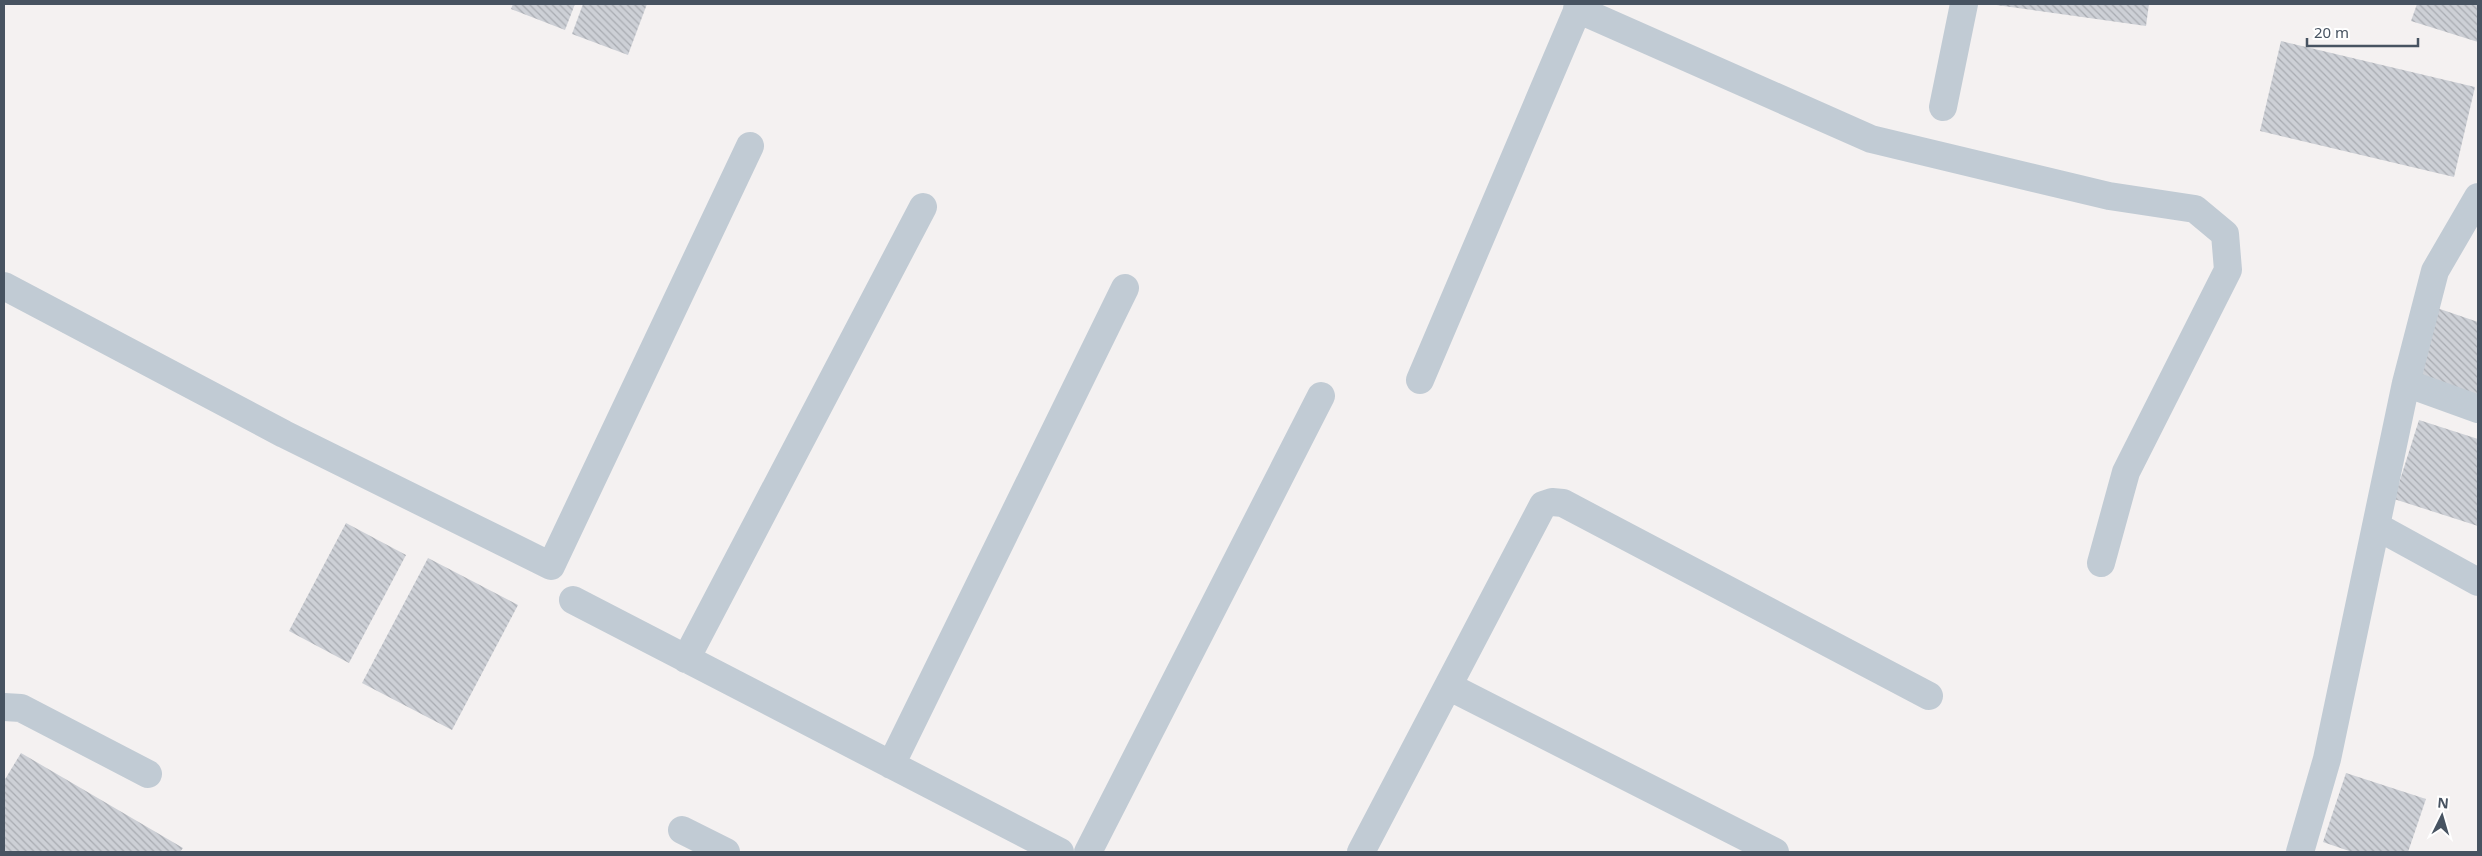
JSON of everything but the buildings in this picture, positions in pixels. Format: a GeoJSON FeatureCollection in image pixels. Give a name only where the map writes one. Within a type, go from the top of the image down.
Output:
{"type":"FeatureCollection","features":[{"type":"Feature","properties":{"kind":"street"},"geometry":{"type":"LineString","coordinates":[[1942,107],[1964,4]]}},
{"type":"Feature","properties":{"kind":"street"},"geometry":{"type":"LineString","coordinates":[[1420,380],[1578,6],[1871,139],[2109,196],[2195,209],[2225,234],[2228,270],[2126,472],[2101,563]]}},
{"type":"Feature","properties":{"kind":"street"},"geometry":{"type":"LineString","coordinates":[[4,286],[284,434],[551,566],[750,146]]}},
{"type":"Feature","properties":{"kind":"street"},"geometry":{"type":"LineString","coordinates":[[2300,852],[2327,759],[2406,382],[2436,272],[2478,197]]}},
{"type":"Feature","properties":{"kind":"street"},"geometry":{"type":"LineString","coordinates":[[686,659],[923,208]]}},
{"type":"Feature","properties":{"kind":"street"},"geometry":{"type":"LineString","coordinates":[[891,765],[1124,288]]}},
{"type":"Feature","properties":{"kind":"street"},"geometry":{"type":"LineString","coordinates":[[2406,382],[2478,409]]}},
{"type":"Feature","properties":{"kind":"street"},"geometry":{"type":"LineString","coordinates":[[1088,852],[1321,396]]}},
{"type":"Feature","properties":{"kind":"street"},"geometry":{"type":"LineString","coordinates":[[1361,852],[1544,505],[1552,502],[1562,503],[1929,696]]}},
{"type":"Feature","properties":{"kind":"street"},"geometry":{"type":"LineString","coordinates":[[2376,526],[2478,582]]}},
{"type":"Feature","properties":{"kind":"street"},"geometry":{"type":"LineString","coordinates":[[573,600],[1060,852]]}},
{"type":"Feature","properties":{"kind":"street"},"geometry":{"type":"LineString","coordinates":[[1448,686],[1775,852]]}},
{"type":"Feature","properties":{"kind":"street"},"geometry":{"type":"LineString","coordinates":[[4,707],[21,708],[148,774]]}},
{"type":"Feature","properties":{"kind":"street"},"geometry":{"type":"LineString","coordinates":[[682,830],[726,852]]}}]}
